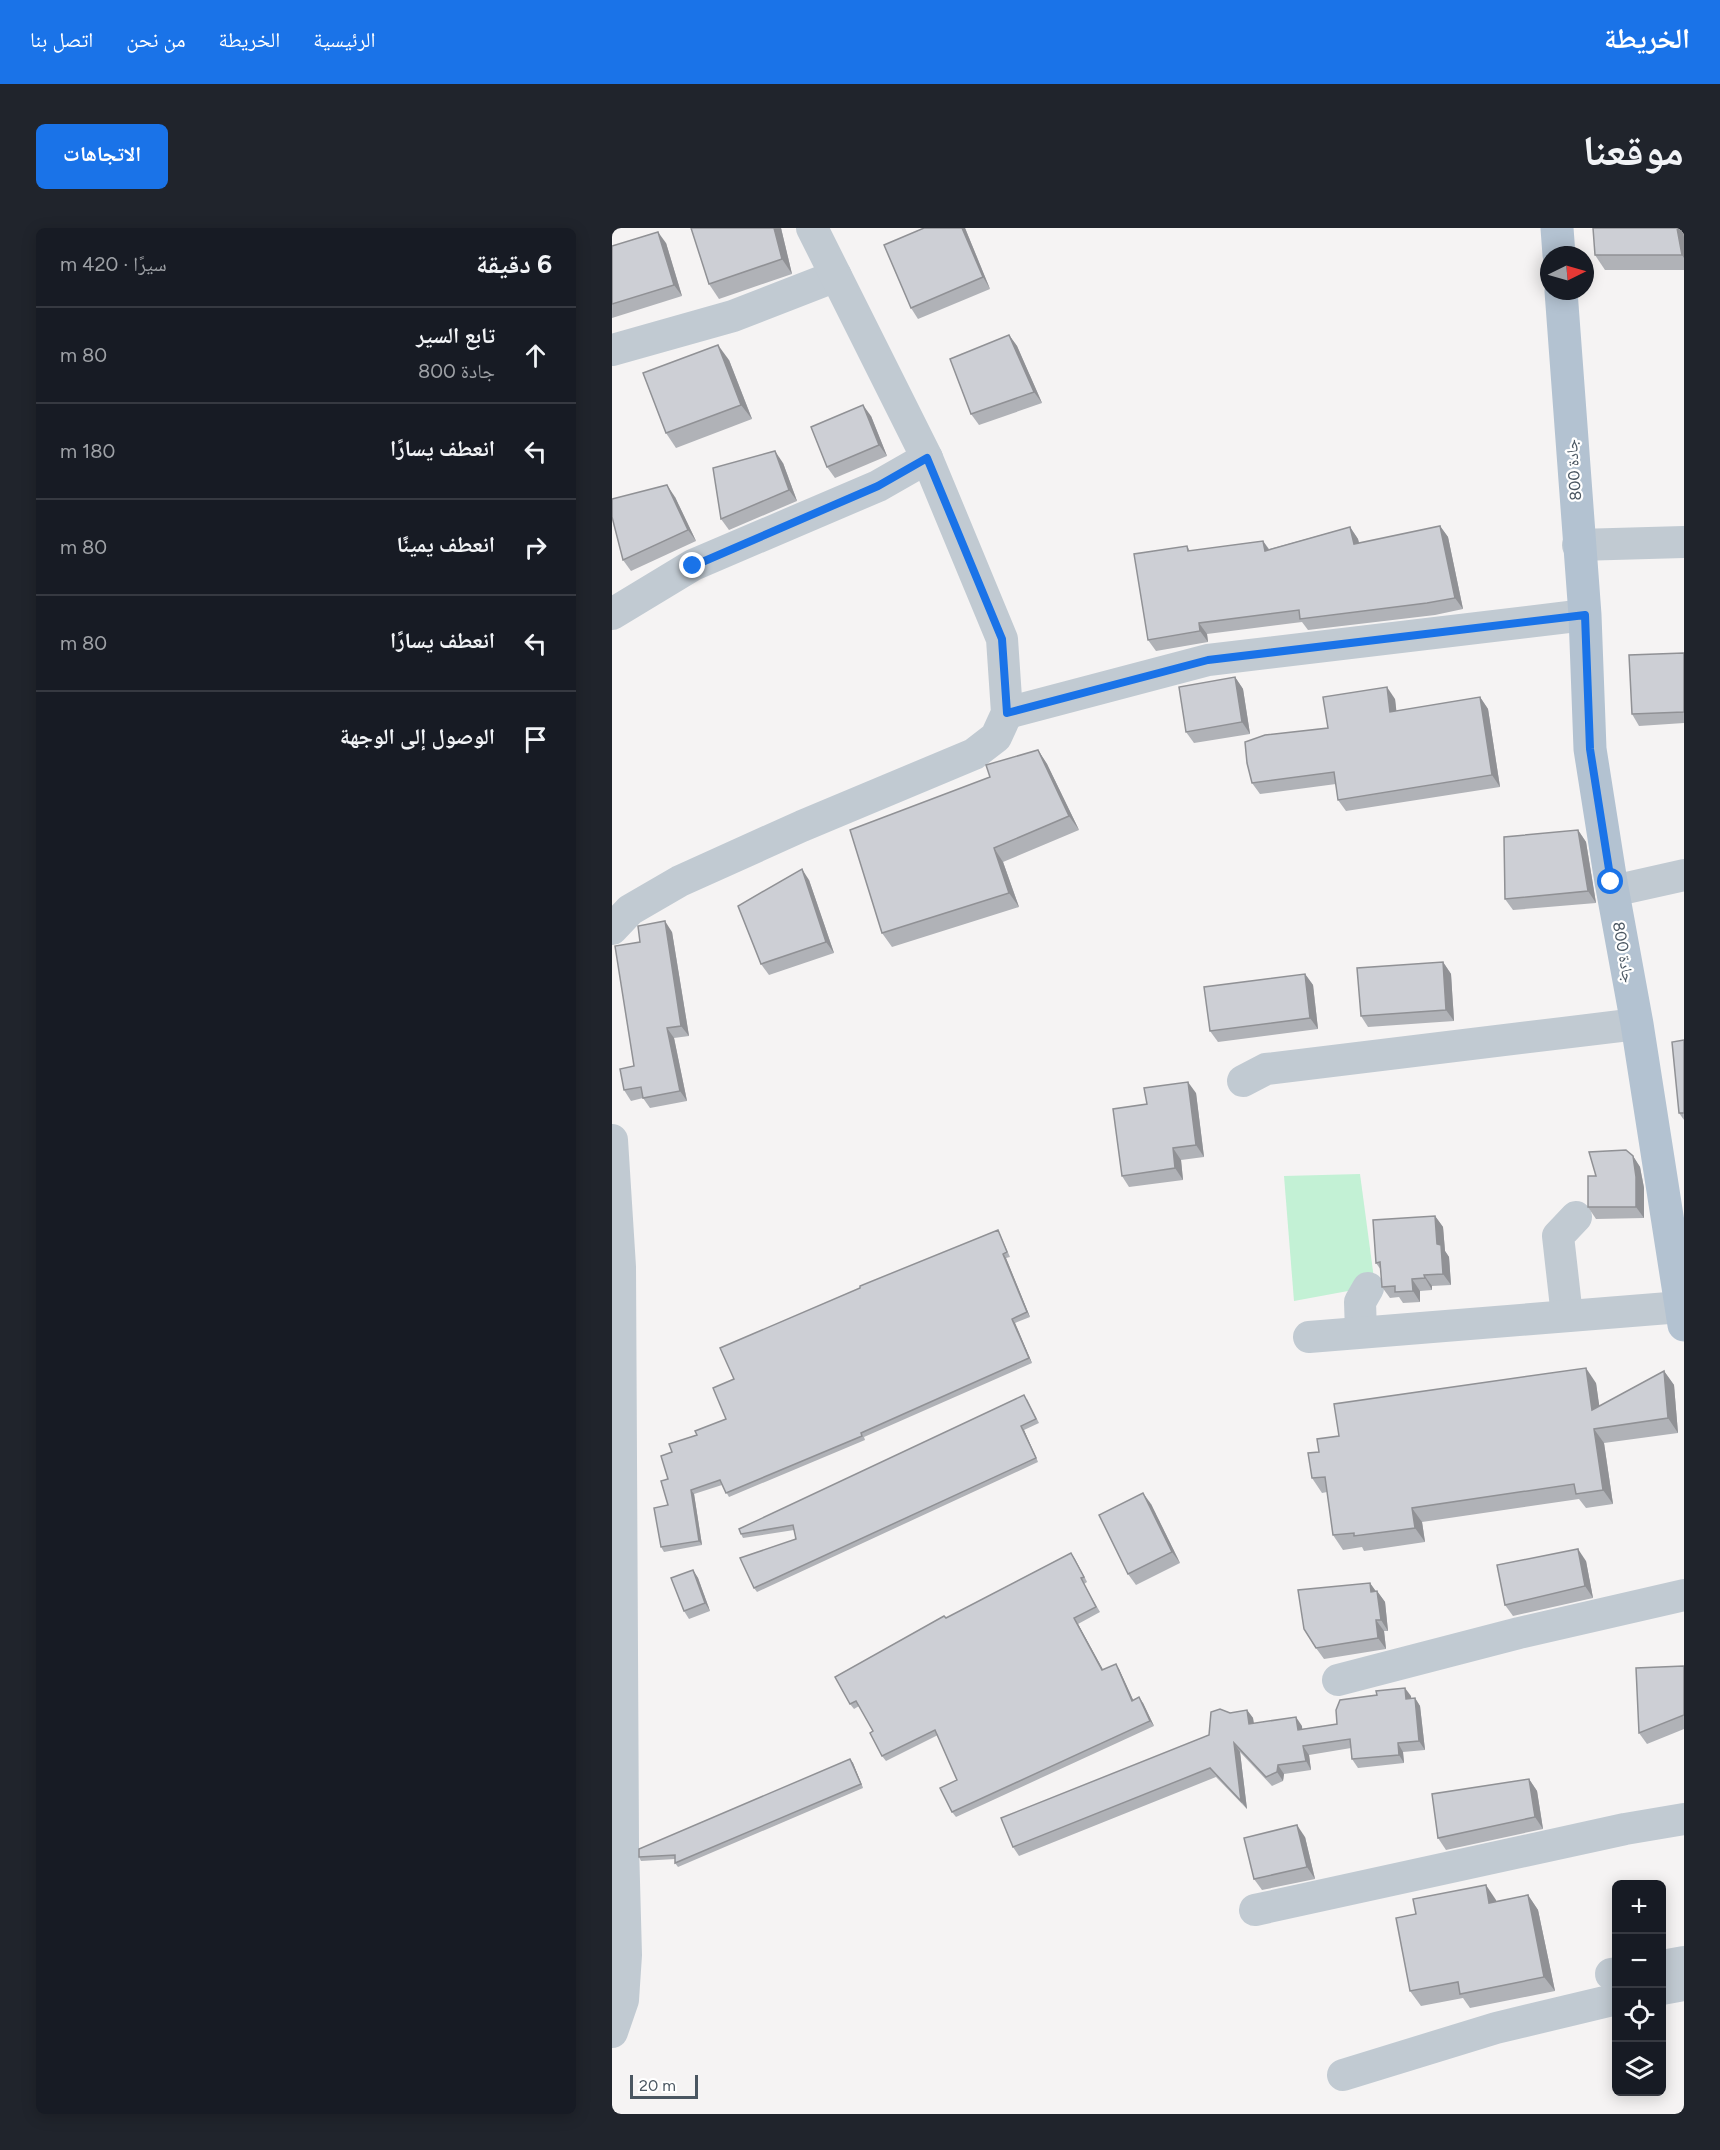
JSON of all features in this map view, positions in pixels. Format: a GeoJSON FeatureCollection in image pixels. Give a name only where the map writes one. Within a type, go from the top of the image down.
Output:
{"type":"FeatureCollection","features":[{"type":"Feature","properties":{"kind":"main road"},"geometry":{"type":"LineString","coordinates":[[1557,228],[1558,246]]}},
{"type":"Feature","properties":{"kind":"main road","name":"جادة 800"},"geometry":{"type":"LineString","coordinates":[[1562,300],[1585,615],[1590,749],[1637,1024],[1682,1316]]}},
{"type":"Feature","properties":{"kind":"street"},"geometry":{"type":"LineString","coordinates":[[612,929],[630,910],[680,881],[802,826],[974,754],[996,737],[1007,713],[1002,639],[927,458],[812,228]]}},
{"type":"Feature","properties":{"kind":"street"},"geometry":{"type":"LineString","coordinates":[[612,350],[733,316],[836,276]]}},
{"type":"Feature","properties":{"kind":"street"},"geometry":{"type":"LineString","coordinates":[[612,614],[693,566],[878,486],[927,458]]}},
{"type":"Feature","properties":{"kind":"street"},"geometry":{"type":"LineString","coordinates":[[1578,545],[1684,542]]}},
{"type":"Feature","properties":{"kind":"street"},"geometry":{"type":"LineString","coordinates":[[1007,713],[1208,660],[1585,615]]}},
{"type":"Feature","properties":{"kind":"street"},"geometry":{"type":"LineString","coordinates":[[1613,891],[1684,875]]}},
{"type":"Feature","properties":{"kind":"street"},"geometry":{"type":"LineString","coordinates":[[1243,1081],[1266,1069],[1637,1024]]}},
{"type":"Feature","properties":{"kind":"street"},"geometry":{"type":"LineString","coordinates":[[612,1140],[616,1267],[617,1780],[626,1955],[623,2000],[612,2032]]}},
{"type":"Feature","properties":{"kind":"street"},"geometry":{"type":"LineString","coordinates":[[1567,1316],[1558,1236],[1576,1217]]}},
{"type":"Feature","properties":{"kind":"street"},"geometry":{"type":"LineString","coordinates":[[1361,1332],[1360,1302],[1368,1288]]}},
{"type":"Feature","properties":{"kind":"street"},"geometry":{"type":"LineString","coordinates":[[1309,1336],[1567,1316],[1682,1316]]}},
{"type":"Feature","properties":{"kind":"street"},"geometry":{"type":"LineString","coordinates":[[1338,1680],[1519,1633],[1684,1595]]}},
{"type":"Feature","properties":{"kind":"street"},"geometry":{"type":"LineString","coordinates":[[1255,1910],[1625,1829],[1684,1819]]}},
{"type":"Feature","properties":{"kind":"street"},"geometry":{"type":"LineString","coordinates":[[1666,1965],[1684,1962]]}},
{"type":"Feature","properties":{"kind":"street"},"geometry":{"type":"LineString","coordinates":[[1343,2075],[1496,2028],[1612,1983]]}},
{"type":"Feature","properties":{"kind":"street"},"geometry":{"type":"LineString","coordinates":[[1666,1988],[1684,1985]]}},
{"type":"Feature","properties":{"kind":"green space"},"geometry":{"type":"Polygon","coordinates":[[[1360,1174],[1375,1286],[1294,1301],[1284,1176],[1360,1174]]]}},
{"type":"Feature","properties":{"kind":"building"},"geometry":{"type":"Polygon","coordinates":[[[691,228],[774,228],[782,259],[709,284],[691,228]]]}},
{"type":"Feature","properties":{"kind":"building"},"geometry":{"type":"Polygon","coordinates":[[[924,228],[962,228],[983,277],[911,308],[884,245],[924,228]]]}},
{"type":"Feature","properties":{"kind":"building"},"geometry":{"type":"Polygon","coordinates":[[[1593,228],[1677,228],[1682,255],[1595,255],[1593,228]]]}},
{"type":"Feature","properties":{"kind":"building"},"geometry":{"type":"Polygon","coordinates":[[[658,232],[674,285],[612,304],[612,246],[658,232]]]}},
{"type":"Feature","properties":{"kind":"building"},"geometry":{"type":"Polygon","coordinates":[[[1009,335],[1034,392],[971,414],[950,359],[1009,335]]]}},
{"type":"Feature","properties":{"kind":"building"},"geometry":{"type":"Polygon","coordinates":[[[718,345],[741,405],[666,433],[643,373],[718,345]]]}},
{"type":"Feature","properties":{"kind":"building"},"geometry":{"type":"Polygon","coordinates":[[[863,405],[879,445],[827,467],[811,427],[863,405]]]}},
{"type":"Feature","properties":{"kind":"building"},"geometry":{"type":"Polygon","coordinates":[[[775,451],[789,490],[721,519],[713,468],[775,451]]]}},
{"type":"Feature","properties":{"kind":"building"},"geometry":{"type":"Polygon","coordinates":[[[667,485],[688,530],[623,560],[612,517],[612,499],[667,485]]]}},
{"type":"Feature","properties":{"kind":"building"},"geometry":{"type":"Polygon","coordinates":[[[1440,526],[1455,598],[1300,619],[1299,610],[1199,623],[1200,631],[1148,640],[1134,554],[1187,546],[1188,551],[1263,541],[1265,551],[1350,527],[1354,544],[1440,526]]]}},
{"type":"Feature","properties":{"kind":"building"},"geometry":{"type":"Polygon","coordinates":[[[1684,653],[1684,712],[1632,714],[1629,655],[1684,653]]]}},
{"type":"Feature","properties":{"kind":"building"},"geometry":{"type":"Polygon","coordinates":[[[1235,677],[1242,722],[1186,732],[1179,687],[1235,677]]]}},
{"type":"Feature","properties":{"kind":"building"},"geometry":{"type":"Polygon","coordinates":[[[1387,687],[1390,712],[1480,697],[1492,775],[1338,800],[1334,772],[1252,783],[1245,742],[1265,735],[1328,728],[1323,697],[1387,687]]]}},
{"type":"Feature","properties":{"kind":"building"},"geometry":{"type":"Polygon","coordinates":[[[1038,750],[1069,816],[994,848],[1009,893],[882,933],[850,830],[990,777],[986,765],[1038,750]]]}},
{"type":"Feature","properties":{"kind":"building"},"geometry":{"type":"Polygon","coordinates":[[[1578,830],[1588,891],[1505,899],[1504,837],[1578,830]]]}},
{"type":"Feature","properties":{"kind":"building"},"geometry":{"type":"Polygon","coordinates":[[[802,869],[826,942],[761,964],[738,906],[802,869]]]}},
{"type":"Feature","properties":{"kind":"building"},"geometry":{"type":"Polygon","coordinates":[[[665,921],[681,1026],[667,1028],[680,1091],[643,1098],[641,1087],[624,1090],[620,1069],[634,1066],[615,946],[640,942],[638,926],[665,921]]]}},
{"type":"Feature","properties":{"kind":"building"},"geometry":{"type":"Polygon","coordinates":[[[1443,962],[1446,1010],[1361,1016],[1357,968],[1443,962]]]}},
{"type":"Feature","properties":{"kind":"building"},"geometry":{"type":"Polygon","coordinates":[[[1305,974],[1310,1018],[1210,1031],[1204,987],[1305,974]]]}},
{"type":"Feature","properties":{"kind":"building"},"geometry":{"type":"Polygon","coordinates":[[[1684,1040],[1684,1113],[1679,1113],[1672,1042],[1684,1040]]]}},
{"type":"Feature","properties":{"kind":"building"},"geometry":{"type":"Polygon","coordinates":[[[1188,1082],[1196,1145],[1173,1148],[1175,1168],[1122,1176],[1113,1109],[1147,1104],[1144,1088],[1188,1082]]]}},
{"type":"Feature","properties":{"kind":"building"},"geometry":{"type":"Polygon","coordinates":[[[1626,1150],[1633,1156],[1636,1207],[1588,1207],[1588,1176],[1596,1176],[1589,1152],[1626,1150]]]}},
{"type":"Feature","properties":{"kind":"building"},"geometry":{"type":"Polygon","coordinates":[[[1435,1216],[1437,1244],[1441,1245],[1443,1274],[1424,1275],[1425,1278],[1412,1279],[1413,1291],[1395,1292],[1395,1286],[1382,1287],[1380,1262],[1376,1263],[1373,1220],[1435,1216]]]}},
{"type":"Feature","properties":{"kind":"building"},"geometry":{"type":"Polygon","coordinates":[[[998,1230],[1007,1252],[1003,1254],[1027,1312],[1012,1319],[1029,1358],[861,1433],[862,1436],[726,1493],[720,1480],[691,1490],[699,1541],[661,1547],[654,1508],[668,1505],[661,1481],[668,1479],[661,1456],[672,1452],[669,1444],[697,1435],[695,1431],[726,1419],[713,1388],[734,1379],[720,1348],[860,1288],[860,1286],[998,1230]]]}},
{"type":"Feature","properties":{"kind":"building"},"geometry":{"type":"Polygon","coordinates":[[[1586,1368],[1592,1410],[1664,1371],[1668,1418],[1594,1429],[1603,1490],[1576,1494],[1574,1484],[1412,1508],[1415,1528],[1354,1536],[1354,1533],[1333,1535],[1325,1477],[1312,1478],[1308,1453],[1319,1452],[1317,1439],[1339,1436],[1334,1404],[1586,1368]]]}},
{"type":"Feature","properties":{"kind":"building"},"geometry":{"type":"Polygon","coordinates":[[[1024,1395],[1036,1419],[1021,1426],[1036,1458],[754,1588],[740,1558],[796,1539],[793,1525],[741,1534],[739,1529],[1024,1395]]]}},
{"type":"Feature","properties":{"kind":"building"},"geometry":{"type":"Polygon","coordinates":[[[1143,1493],[1172,1552],[1128,1574],[1099,1515],[1143,1493]]]}},
{"type":"Feature","properties":{"kind":"building"},"geometry":{"type":"Polygon","coordinates":[[[1578,1549],[1585,1586],[1505,1605],[1497,1565],[1578,1549]]]}},
{"type":"Feature","properties":{"kind":"building"},"geometry":{"type":"Polygon","coordinates":[[[1071,1553],[1096,1607],[1074,1618],[1102,1670],[1116,1664],[1132,1701],[1139,1697],[1150,1721],[952,1812],[940,1788],[957,1780],[935,1730],[882,1756],[870,1733],[873,1731],[856,1701],[850,1704],[835,1677],[944,1616],[946,1618],[1071,1553]]]}},
{"type":"Feature","properties":{"kind":"building"},"geometry":{"type":"Polygon","coordinates":[[[693,1570],[705,1603],[684,1611],[671,1578],[693,1570]]]}},
{"type":"Feature","properties":{"kind":"building"},"geometry":{"type":"Polygon","coordinates":[[[1370,1583],[1371,1592],[1377,1591],[1381,1620],[1376,1620],[1378,1638],[1316,1648],[1304,1629],[1298,1590],[1370,1583]]]}},
{"type":"Feature","properties":{"kind":"building"},"geometry":{"type":"Polygon","coordinates":[[[1684,1666],[1684,1715],[1639,1733],[1636,1668],[1684,1666]]]}},
{"type":"Feature","properties":{"kind":"building"},"geometry":{"type":"Polygon","coordinates":[[[1405,1688],[1406,1699],[1415,1698],[1419,1741],[1398,1743],[1399,1755],[1352,1759],[1350,1739],[1303,1746],[1306,1761],[1278,1765],[1277,1772],[1266,1777],[1234,1743],[1241,1801],[1210,1768],[1013,1847],[1001,1818],[1209,1735],[1211,1712],[1220,1709],[1230,1713],[1247,1710],[1249,1724],[1296,1717],[1298,1730],[1337,1724],[1336,1710],[1340,1700],[1377,1695],[1376,1691],[1405,1688]]]}},
{"type":"Feature","properties":{"kind":"building"},"geometry":{"type":"Polygon","coordinates":[[[850,1759],[861,1784],[675,1863],[675,1855],[639,1857],[639,1849],[850,1759]]]}},
{"type":"Feature","properties":{"kind":"building"},"geometry":{"type":"Polygon","coordinates":[[[1529,1779],[1535,1817],[1438,1838],[1432,1794],[1529,1779]]]}},
{"type":"Feature","properties":{"kind":"building"},"geometry":{"type":"Polygon","coordinates":[[[1297,1825],[1307,1867],[1254,1879],[1244,1838],[1297,1825]]]}},
{"type":"Feature","properties":{"kind":"building"},"geometry":{"type":"Polygon","coordinates":[[[1486,1885],[1489,1903],[1528,1895],[1544,1977],[1460,1994],[1458,1982],[1410,1991],[1396,1918],[1416,1914],[1413,1899],[1486,1885]]]}},
{"type":"Feature","properties":{"kind":"route"},"geometry":{"type":"LineString","coordinates":[[693,566],[878,486],[927,458],[1002,639],[1007,713],[1208,660],[1585,615],[1590,749],[1611,882]]}}]}
